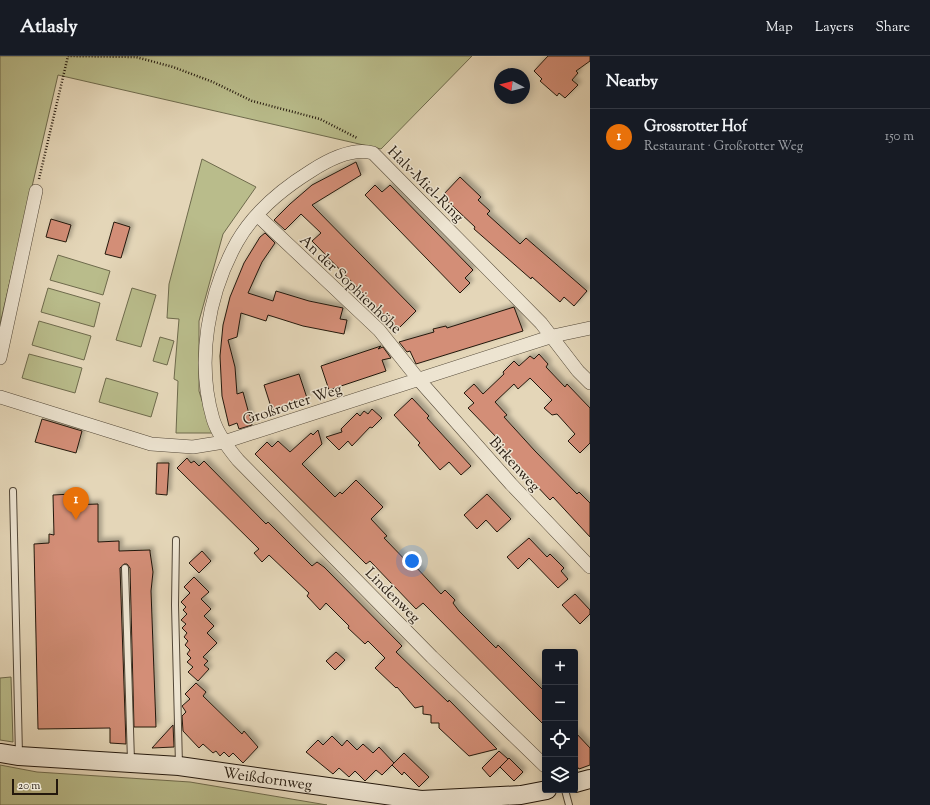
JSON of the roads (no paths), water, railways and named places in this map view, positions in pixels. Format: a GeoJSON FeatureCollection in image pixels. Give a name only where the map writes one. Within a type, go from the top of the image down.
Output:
{"type":"FeatureCollection","features":[{"type":"Feature","properties":{"kind":"street","name":"Halv-Miel-Ring"},"geometry":{"type":"LineString","coordinates":[[224,442],[213,420],[207,394],[206,363],[207,329],[213,300],[224,269],[237,241],[257,215],[275,197],[322,164],[345,154],[366,151],[373,153],[552,336],[578,371],[590,383]]}},
{"type":"Feature","properties":{"kind":"street"},"geometry":{"type":"LineString","coordinates":[[0,358],[36,191]]}},
{"type":"Feature","properties":{"kind":"street","name":"An der Sophienhöhe"},"geometry":{"type":"LineString","coordinates":[[257,215],[379,330],[420,380]]}},
{"type":"Feature","properties":{"kind":"street","name":"Großrotter Weg"},"geometry":{"type":"LineString","coordinates":[[0,397],[151,444],[193,447],[224,442],[420,380],[552,336],[590,328]]}},
{"type":"Feature","properties":{"kind":"street","name":"Birkenweg"},"geometry":{"type":"LineString","coordinates":[[420,380],[511,484],[590,567]]}},
{"type":"Feature","properties":{"kind":"street","name":"Lindenweg"},"geometry":{"type":"LineString","coordinates":[[224,442],[238,460],[432,658],[542,763]]}},
{"type":"Feature","properties":{"kind":"street","name":"Weißdornweg"},"geometry":{"type":"LineString","coordinates":[[0,753],[20,756],[179,766],[421,800],[521,795],[542,791]]}},
{"type":"Feature","properties":{"kind":"street"},"geometry":{"type":"LineString","coordinates":[[578,782],[590,778]]}},
{"type":"Feature","properties":{"kind":"lane"},"geometry":{"type":"LineString","coordinates":[[14,491],[20,756]]}},
{"type":"Feature","properties":{"kind":"lane"},"geometry":{"type":"LineString","coordinates":[[176,540],[175,612],[179,766]]}},
{"type":"Feature","properties":{"kind":"lane"},"geometry":{"type":"LineString","coordinates":[[125,568],[131,763]]}},
{"type":"Feature","properties":{"kind":"lane"},"geometry":{"type":"LineString","coordinates":[[566,793],[569,805]]}},
{"type":"Feature","properties":{"kind":"place","name":"Grossrotter Hof"},"geometry":{"type":"Point","coordinates":[76,520]}}]}
